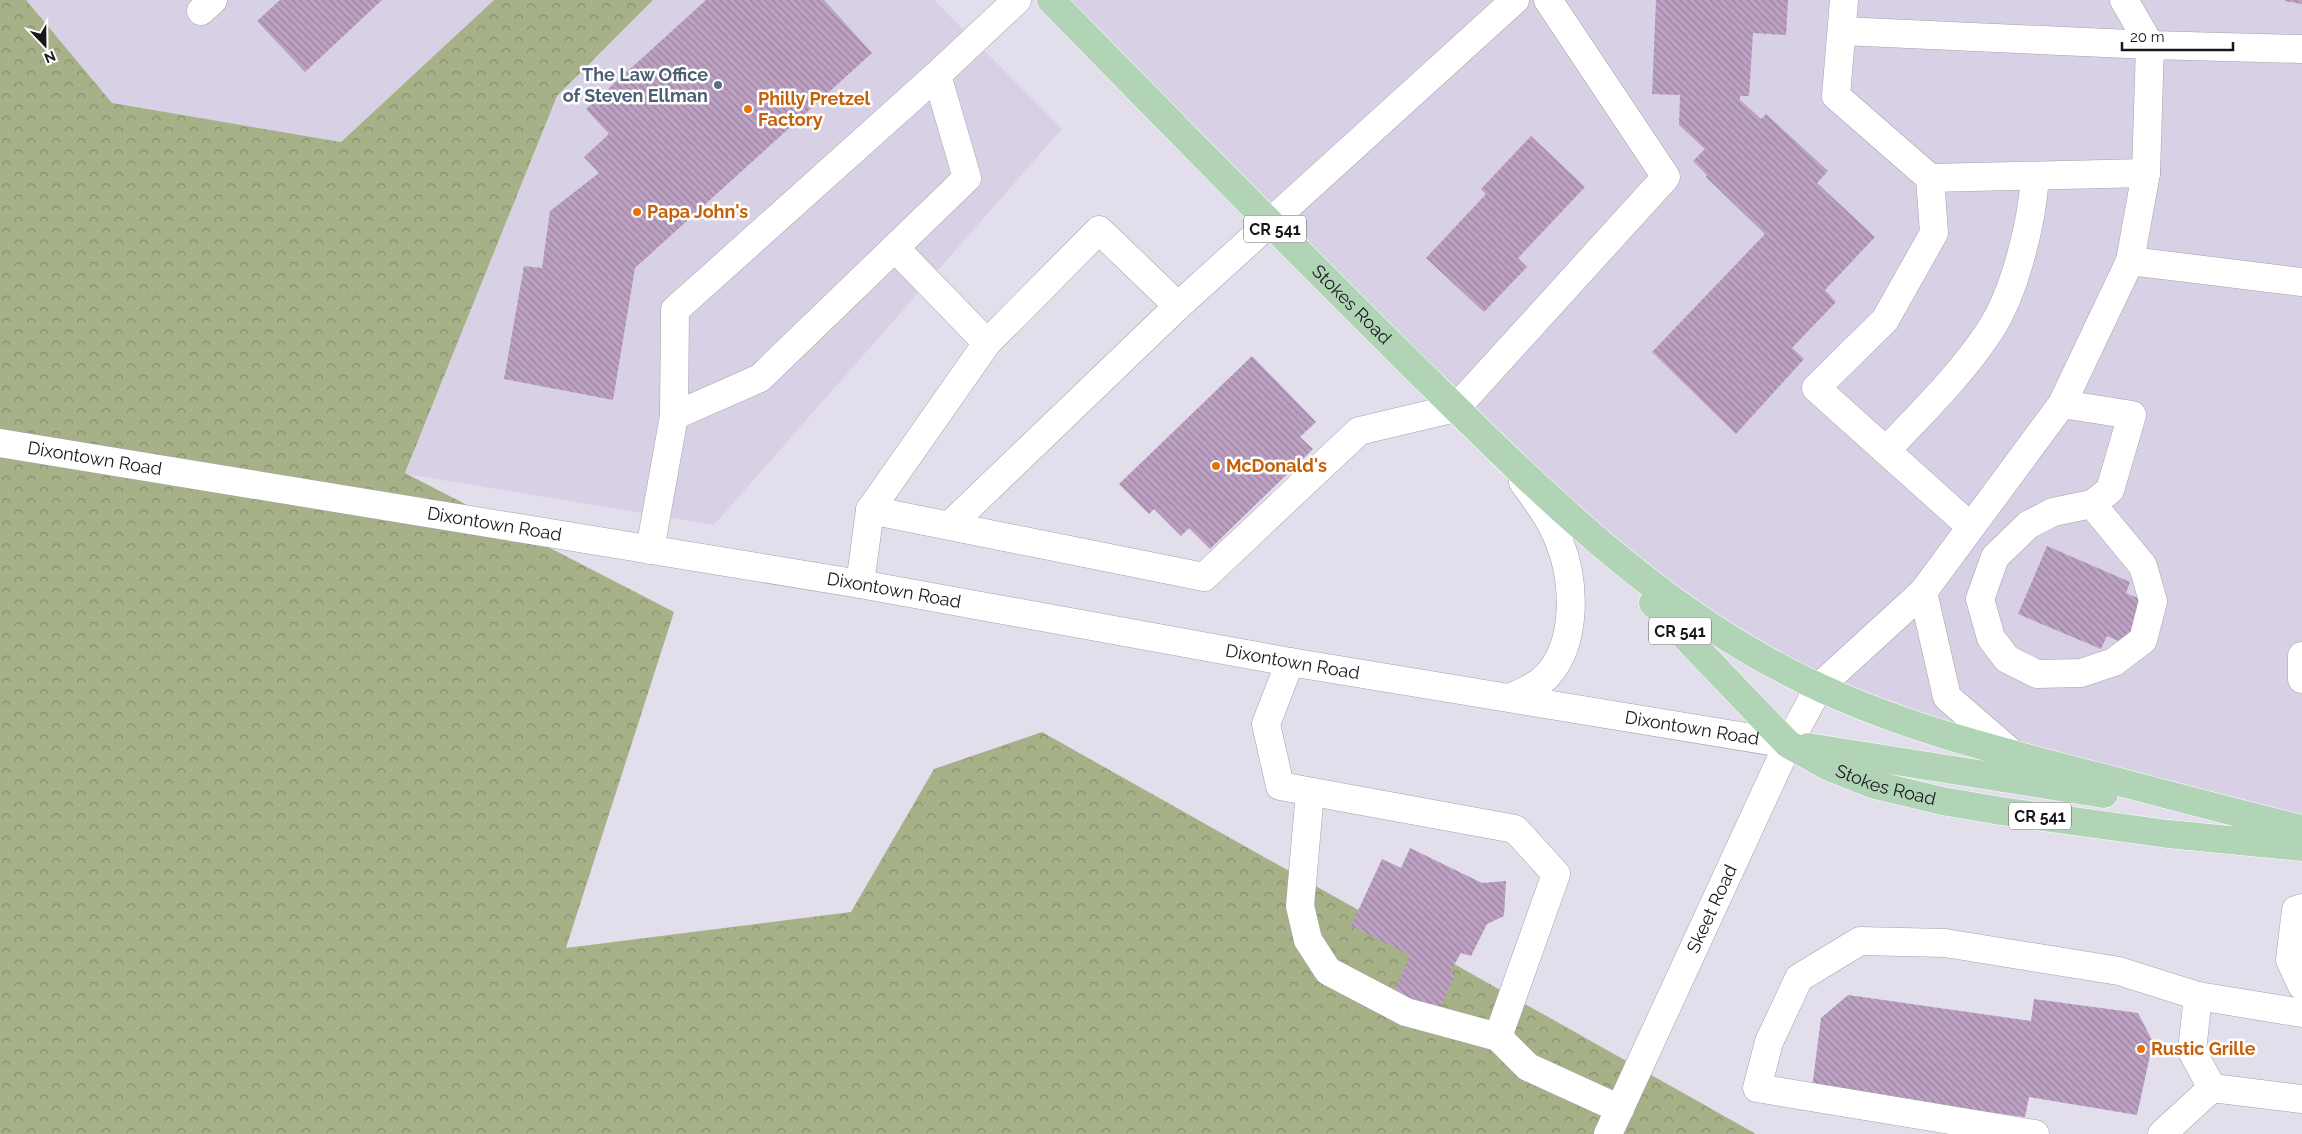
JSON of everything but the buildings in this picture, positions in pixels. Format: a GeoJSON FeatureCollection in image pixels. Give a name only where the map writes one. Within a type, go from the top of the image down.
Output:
{"type":"FeatureCollection","features":[{"type":"Feature","properties":{"kind":"main road","name":"Stokes Road"},"geometry":{"type":"LineString","coordinates":[[1051,0],[1269,223],[1504,455],[1572,518],[1680,607],[1736,644],[1853,703],[1912,724],[2013,754],[2302,829]]}},
{"type":"Feature","properties":{"kind":"main road","name":"Stokes Road"},"geometry":{"type":"LineString","coordinates":[[1572,518],[1788,744],[1829,767],[1875,785],[1942,801],[2168,834],[2302,847]]}},
{"type":"Feature","properties":{"kind":"main road"},"geometry":{"type":"LineString","coordinates":[[1788,744],[2263,820]]}},
{"type":"Feature","properties":{"kind":"street"},"geometry":{"type":"LineString","coordinates":[[650,550],[674,416],[675,310],[1018,0]]}},
{"type":"Feature","properties":{"kind":"street"},"geometry":{"type":"LineString","coordinates":[[950,525],[1178,306],[1515,0]]}},
{"type":"Feature","properties":{"kind":"street"},"geometry":{"type":"LineString","coordinates":[[870,510],[1204,577],[1359,431],[1456,408],[1666,176],[1548,0]]}},
{"type":"Feature","properties":{"kind":"street"},"geometry":{"type":"LineString","coordinates":[[1844,0],[1836,96],[1930,178],[2146,173]]}},
{"type":"Feature","properties":{"kind":"street"},"geometry":{"type":"LineString","coordinates":[[2124,0],[2150,46]]}},
{"type":"Feature","properties":{"kind":"street"},"geometry":{"type":"LineString","coordinates":[[1842,31],[2150,46],[2302,49]]}},
{"type":"Feature","properties":{"kind":"street","name":"Skeet Road"},"geometry":{"type":"LineString","coordinates":[[1608,1134],[1788,744],[1819,687],[1923,592],[2062,404],[2130,261],[2146,173],[2150,46]]}},
{"type":"Feature","properties":{"kind":"street"},"geometry":{"type":"LineString","coordinates":[[674,416],[760,378],[967,178],[937,75]]}},
{"type":"Feature","properties":{"kind":"street"},"geometry":{"type":"LineString","coordinates":[[1886,451],[1970,360],[1990,330],[2008,295],[2022,250],[2034,207],[2035,176]]}},
{"type":"Feature","properties":{"kind":"street"},"geometry":{"type":"LineString","coordinates":[[1930,178],[1934,233],[1885,320],[1816,388],[1971,527]]}},
{"type":"Feature","properties":{"kind":"street"},"geometry":{"type":"LineString","coordinates":[[860,584],[870,510],[987,343],[1099,230],[1178,306]]}},
{"type":"Feature","properties":{"kind":"street"},"geometry":{"type":"LineString","coordinates":[[895,248],[987,343]]}},
{"type":"Feature","properties":{"kind":"street"},"geometry":{"type":"LineString","coordinates":[[2130,261],[2302,282]]}},
{"type":"Feature","properties":{"kind":"street"},"geometry":{"type":"LineString","coordinates":[[2062,404],[2132,415],[2110,490],[2092,504],[2053,512],[2028,525],[1995,557],[1980,599],[1991,638],[2007,659],[2037,674],[2081,673],[2114,662],[2142,640],[2153,601],[2143,566],[2092,504]]}},
{"type":"Feature","properties":{"kind":"street","name":"Dixontown Road"},"geometry":{"type":"LineString","coordinates":[[0,443],[860,584],[1290,662],[1788,744]]}},
{"type":"Feature","properties":{"kind":"street"},"geometry":{"type":"LineString","coordinates":[[1504,455],[1544,512],[1559,541],[1568,574],[1572,604],[1569,626],[1559,656],[1547,675],[1530,689],[1511,697]]}},
{"type":"Feature","properties":{"kind":"street"},"geometry":{"type":"LineString","coordinates":[[1923,592],[1947,697],[2013,754]]}},
{"type":"Feature","properties":{"kind":"street"},"geometry":{"type":"LineString","coordinates":[[2302,656],[2302,678]]}},
{"type":"Feature","properties":{"kind":"street"},"geometry":{"type":"LineString","coordinates":[[1290,662],[1266,724],[1280,786],[1515,829],[1556,874],[1498,1037]]}},
{"type":"Feature","properties":{"kind":"street"},"geometry":{"type":"LineString","coordinates":[[1310,792],[1300,906],[1308,940],[1328,971],[1406,1012],[1498,1037],[1528,1067],[1620,1108]]}},
{"type":"Feature","properties":{"kind":"street"},"geometry":{"type":"LineString","coordinates":[[2302,908],[2296,910],[2290,960],[2302,986]]}},
{"type":"Feature","properties":{"kind":"street"},"geometry":{"type":"LineString","coordinates":[[2035,1134],[1757,1088],[1769,1042],[1799,978],[1860,941],[1945,944],[2119,971],[2198,996],[2302,1013]]}},
{"type":"Feature","properties":{"kind":"street"},"geometry":{"type":"LineString","coordinates":[[2198,996],[2192,1050],[2212,1088]]}},
{"type":"Feature","properties":{"kind":"street"},"geometry":{"type":"LineString","coordinates":[[2162,1134],[2212,1088],[2302,1098]]}},
{"type":"Feature","properties":{"kind":"shaded area"},"geometry":{"type":"Polygon","coordinates":[[[26,0],[494,0],[341,142],[112,103],[26,0]]]}},
{"type":"Feature","properties":{"kind":"shaded area"},"geometry":{"type":"Polygon","coordinates":[[[653,0],[934,0],[1062,129],[714,525],[405,474],[557,96],[653,0]]]}},
{"type":"Feature","properties":{"kind":"shaded area"},"geometry":{"type":"Polygon","coordinates":[[[1051,0],[2302,0],[2302,829],[1963,740],[1680,607],[1051,0]]]}},
{"type":"Feature","properties":{"kind":"green space"},"geometry":{"type":"Polygon","coordinates":[[[0,0],[26,0],[112,103],[341,142],[494,0],[653,0],[557,96],[405,473],[674,612],[566,948],[851,912],[934,769],[1042,732],[1756,1134],[0,1134],[0,0]]]}},
{"type":"Feature","properties":{"kind":"place","name":"The Law Office of Steven Ellman"},"geometry":{"type":"Point","coordinates":[718,85]}},
{"type":"Feature","properties":{"kind":"place","name":"Philly Pretzel Factory"},"geometry":{"type":"Point","coordinates":[748,109]}},
{"type":"Feature","properties":{"kind":"place","name":"Papa John's"},"geometry":{"type":"Point","coordinates":[637,212]}},
{"type":"Feature","properties":{"kind":"place","name":"McDonald's"},"geometry":{"type":"Point","coordinates":[1216,466]}},
{"type":"Feature","properties":{"kind":"place","name":"Rustic Grille"},"geometry":{"type":"Point","coordinates":[2141,1049]}}]}
